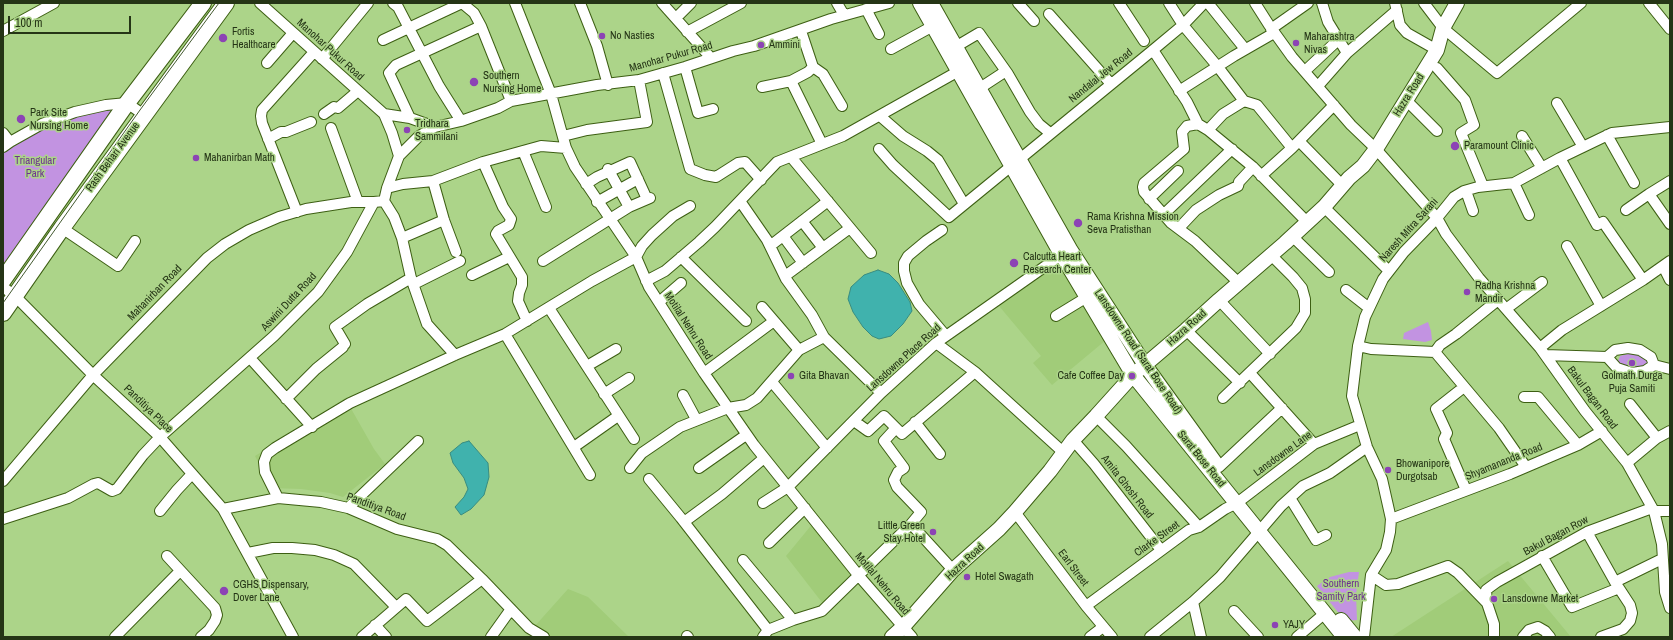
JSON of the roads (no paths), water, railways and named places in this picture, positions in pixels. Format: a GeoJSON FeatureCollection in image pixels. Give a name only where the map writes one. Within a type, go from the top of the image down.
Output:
{"type":"FeatureCollection","features":[{"type":"Feature","properties":{"kind":"main road","name":"Rash Behari Avenue"},"geometry":{"type":"LineString","coordinates":[[3,280],[127,103],[203,3]]}},
{"type":"Feature","properties":{"kind":"main road","name":"Rash Behari Avenue"},"geometry":{"type":"LineString","coordinates":[[3,313],[9,292],[62,228],[226,3]]}},
{"type":"Feature","properties":{"kind":"main road","name":"Lansdowne Road (Sarat Bose Road)"},"geometry":{"type":"LineString","coordinates":[[920,3],[933,26],[963,68],[980,88],[1016,163]]}},
{"type":"Feature","properties":{"kind":"main road","name":"Lansdowne Road (Sarat Bose Road)"},"geometry":{"type":"LineString","coordinates":[[931,3],[957,46],[963,68],[1065,252],[1092,294],[1219,467],[1261,529],[1355,637]]}},
{"type":"Feature","properties":{"kind":"main road","name":"Hazra Road"},"geometry":{"type":"LineString","coordinates":[[892,637],[907,632],[953,570],[1000,529],[1050,471],[1073,440],[1133,375],[1186,330],[1324,207],[1362,166],[1376,149],[1437,50],[1443,28],[1457,3]]}},
{"type":"Feature","properties":{"kind":"main road","name":"Sarat Bose Road"},"geometry":{"type":"LineString","coordinates":[[1092,294],[1133,375],[1241,500]]}},
{"type":"Feature","properties":{"kind":"main road"},"geometry":{"type":"LineString","coordinates":[[1261,529],[1324,614],[1344,637]]}},
{"type":"Feature","properties":{"kind":"street"},"geometry":{"type":"LineString","coordinates":[[3,31],[54,3]]}},
{"type":"Feature","properties":{"kind":"street","name":"Manohar Pukur Road"},"geometry":{"type":"LineString","coordinates":[[260,3],[384,114]]}},
{"type":"Feature","properties":{"kind":"street"},"geometry":{"type":"LineString","coordinates":[[322,58],[368,3]]}},
{"type":"Feature","properties":{"kind":"street"},"geometry":{"type":"LineString","coordinates":[[393,3],[398,7],[439,86],[461,121]]}},
{"type":"Feature","properties":{"kind":"street"},"geometry":{"type":"LineString","coordinates":[[383,40],[462,3],[474,13],[511,101]]}},
{"type":"Feature","properties":{"kind":"street","name":"Motilal Nehru Road"},"geometry":{"type":"LineString","coordinates":[[515,3],[551,94],[566,148],[574,167],[636,257],[646,281],[704,373],[746,435],[859,576],[907,632]]}},
{"type":"Feature","properties":{"kind":"street"},"geometry":{"type":"LineString","coordinates":[[580,3],[597,46],[608,84]]}},
{"type":"Feature","properties":{"kind":"street"},"geometry":{"type":"LineString","coordinates":[[662,3],[711,58]]}},
{"type":"Feature","properties":{"kind":"street"},"geometry":{"type":"LineString","coordinates":[[676,18],[691,3]]}},
{"type":"Feature","properties":{"kind":"street"},"geometry":{"type":"LineString","coordinates":[[687,32],[741,3]]}},
{"type":"Feature","properties":{"kind":"street"},"geometry":{"type":"LineString","coordinates":[[837,3],[844,15]]}},
{"type":"Feature","properties":{"kind":"street","name":"Manohar Pukur Road"},"geometry":{"type":"LineString","coordinates":[[399,156],[419,136],[435,127],[461,121],[498,108],[511,101],[639,80],[801,31],[844,15],[889,3]]}},
{"type":"Feature","properties":{"kind":"street"},"geometry":{"type":"LineString","coordinates":[[1018,3],[1034,21]]}},
{"type":"Feature","properties":{"kind":"street"},"geometry":{"type":"LineString","coordinates":[[1119,3],[1144,42]]}},
{"type":"Feature","properties":{"kind":"street"},"geometry":{"type":"LineString","coordinates":[[1168,3],[1183,25],[1244,101],[1257,105],[1295,145],[1343,186]]}},
{"type":"Feature","properties":{"kind":"street","name":"Nandalal Jew Road"},"geometry":{"type":"LineString","coordinates":[[879,150],[949,217],[1183,25],[1204,3]]}},
{"type":"Feature","properties":{"kind":"street"},"geometry":{"type":"LineString","coordinates":[[1208,3],[1245,49]]}},
{"type":"Feature","properties":{"kind":"street","name":"Bakul Bagan Road"},"geometry":{"type":"LineString","coordinates":[[1255,3],[1273,31],[1305,71],[1437,218],[1446,234],[1498,300],[1542,352],[1627,463],[1653,510],[1662,544],[1665,592],[1670,608]]}},
{"type":"Feature","properties":{"kind":"street"},"geometry":{"type":"LineString","coordinates":[[1322,3],[1328,22],[1347,54]]}},
{"type":"Feature","properties":{"kind":"street"},"geometry":{"type":"LineString","coordinates":[[1424,3],[1443,28],[1497,73],[1581,3]]}},
{"type":"Feature","properties":{"kind":"street"},"geometry":{"type":"LineString","coordinates":[[1649,3],[1670,29]]}},
{"type":"Feature","properties":{"kind":"street"},"geometry":{"type":"LineString","coordinates":[[1179,91],[1273,31],[1302,5]]}},
{"type":"Feature","properties":{"kind":"street"},"geometry":{"type":"LineString","coordinates":[[1396,7],[1400,25],[1407,33],[1437,50]]}},
{"type":"Feature","properties":{"kind":"street"},"geometry":{"type":"LineString","coordinates":[[1318,86],[1347,54],[1396,7]]}},
{"type":"Feature","properties":{"kind":"street"},"geometry":{"type":"LineString","coordinates":[[866,9],[879,34]]}},
{"type":"Feature","properties":{"kind":"street"},"geometry":{"type":"LineString","coordinates":[[1049,14],[1111,84]]}},
{"type":"Feature","properties":{"kind":"street"},"geometry":{"type":"LineString","coordinates":[[410,118],[389,73],[396,65],[480,26]]}},
{"type":"Feature","properties":{"kind":"street"},"geometry":{"type":"LineString","coordinates":[[891,49],[933,26]]}},
{"type":"Feature","properties":{"kind":"street"},"geometry":{"type":"LineString","coordinates":[[801,31],[813,67],[823,74],[842,106]]}},
{"type":"Feature","properties":{"kind":"street"},"geometry":{"type":"LineString","coordinates":[[267,63],[292,33]]}},
{"type":"Feature","properties":{"kind":"street"},"geometry":{"type":"LineString","coordinates":[[957,46],[979,33],[1006,71],[1030,112],[1039,124],[1050,133]]}},
{"type":"Feature","properties":{"kind":"street"},"geometry":{"type":"LineString","coordinates":[[1305,71],[1338,40]]}},
{"type":"Feature","properties":{"kind":"street"},"geometry":{"type":"LineString","coordinates":[[1153,50],[1198,124],[1208,130],[1261,176],[1307,222]]}},
{"type":"Feature","properties":{"kind":"street"},"geometry":{"type":"LineString","coordinates":[[297,212],[262,123],[262,110],[314,52]]}},
{"type":"Feature","properties":{"kind":"street"},"geometry":{"type":"LineString","coordinates":[[685,67],[698,113],[713,109]]}},
{"type":"Feature","properties":{"kind":"street"},"geometry":{"type":"LineString","coordinates":[[762,88],[791,81],[808,72],[813,67]]}},
{"type":"Feature","properties":{"kind":"street"},"geometry":{"type":"LineString","coordinates":[[646,281],[665,271],[682,257],[715,227],[777,162],[843,136],[963,68]]}},
{"type":"Feature","properties":{"kind":"street"},"geometry":{"type":"LineString","coordinates":[[1437,68],[1465,100],[1474,125],[1461,133],[1483,186]]}},
{"type":"Feature","properties":{"kind":"street"},"geometry":{"type":"LineString","coordinates":[[980,88],[1006,71]]}},
{"type":"Feature","properties":{"kind":"street"},"geometry":{"type":"LineString","coordinates":[[663,73],[690,170],[705,176],[716,177],[738,163],[745,162],[760,180]]}},
{"type":"Feature","properties":{"kind":"street"},"geometry":{"type":"LineString","coordinates":[[563,136],[587,130],[647,122],[639,80]]}},
{"type":"Feature","properties":{"kind":"street"},"geometry":{"type":"LineString","coordinates":[[791,81],[822,144]]}},
{"type":"Feature","properties":{"kind":"street"},"geometry":{"type":"LineString","coordinates":[[324,114],[334,107],[338,108],[358,90]]}},
{"type":"Feature","properties":{"kind":"street"},"geometry":{"type":"LineString","coordinates":[[1406,100],[1437,131]]}},
{"type":"Feature","properties":{"kind":"street"},"geometry":{"type":"LineString","coordinates":[[1208,130],[1224,114],[1244,101]]}},
{"type":"Feature","properties":{"kind":"street"},"geometry":{"type":"LineString","coordinates":[[3,133],[6,144],[42,124],[75,112],[127,103],[144,115]]}},
{"type":"Feature","properties":{"kind":"street"},"geometry":{"type":"LineString","coordinates":[[1557,103],[1583,147]]}},
{"type":"Feature","properties":{"kind":"street"},"geometry":{"type":"LineString","coordinates":[[1261,176],[1295,145],[1334,105]]}},
{"type":"Feature","properties":{"kind":"street"},"geometry":{"type":"LineString","coordinates":[[384,114],[410,118],[435,127]]}},
{"type":"Feature","properties":{"kind":"street"},"geometry":{"type":"LineString","coordinates":[[384,114],[399,156]]}},
{"type":"Feature","properties":{"kind":"street"},"geometry":{"type":"LineString","coordinates":[[880,116],[903,136],[938,160],[964,204]]}},
{"type":"Feature","properties":{"kind":"street"},"geometry":{"type":"LineString","coordinates":[[268,139],[281,132],[286,132],[311,122]]}},
{"type":"Feature","properties":{"kind":"street"},"geometry":{"type":"LineString","coordinates":[[1198,124],[1187,126],[1182,132],[1184,149],[1144,183],[1143,187],[1149,199],[1171,223],[1179,228],[1239,283]]}},
{"type":"Feature","properties":{"kind":"street","name":"Naresh Mitra Sarani"},"geometry":{"type":"LineString","coordinates":[[1364,637],[1371,575],[1386,550],[1391,519],[1382,479],[1367,447],[1352,396],[1358,346],[1365,317],[1383,279],[1404,252],[1437,218],[1454,197],[1466,191],[1483,186],[1514,183],[1560,158],[1612,133],[1670,127]]}},
{"type":"Feature","properties":{"kind":"street"},"geometry":{"type":"LineString","coordinates":[[331,128],[358,202]]}},
{"type":"Feature","properties":{"kind":"street"},"geometry":{"type":"LineString","coordinates":[[1607,135],[1634,183]]}},
{"type":"Feature","properties":{"kind":"street"},"geometry":{"type":"LineString","coordinates":[[1522,136],[1542,168]]}},
{"type":"Feature","properties":{"kind":"street"},"geometry":{"type":"LineString","coordinates":[[387,188],[403,184],[433,181],[483,162],[541,146],[566,148]]}},
{"type":"Feature","properties":{"kind":"street"},"geometry":{"type":"LineString","coordinates":[[1163,214],[1232,150]]}},
{"type":"Feature","properties":{"kind":"street"},"geometry":{"type":"LineString","coordinates":[[524,151],[546,207]]}},
{"type":"Feature","properties":{"kind":"street","name":"Aswini Dutta Road"},"geometry":{"type":"LineString","coordinates":[[3,519],[68,498],[94,484],[98,483],[112,491],[115,490],[160,437],[274,336],[318,292],[347,252],[387,188],[399,156]]}},
{"type":"Feature","properties":{"kind":"street"},"geometry":{"type":"LineString","coordinates":[[791,156],[871,253]]}},
{"type":"Feature","properties":{"kind":"street"},"geometry":{"type":"LineString","coordinates":[[1560,158],[1597,225],[1602,222],[1643,280]]}},
{"type":"Feature","properties":{"kind":"street"},"geometry":{"type":"LineString","coordinates":[[483,162],[511,219],[509,225],[498,231],[496,234],[522,277],[522,285],[518,293],[518,301],[527,321]]}},
{"type":"Feature","properties":{"kind":"street"},"geometry":{"type":"LineString","coordinates":[[543,261],[629,207],[648,198],[630,162],[609,170],[586,184]]}},
{"type":"Feature","properties":{"kind":"street"},"geometry":{"type":"LineString","coordinates":[[1179,228],[1196,210],[1219,195],[1238,186],[1239,182],[1252,168]]}},
{"type":"Feature","properties":{"kind":"street"},"geometry":{"type":"LineString","coordinates":[[609,170],[629,207]]}},
{"type":"Feature","properties":{"kind":"street"},"geometry":{"type":"LineString","coordinates":[[1149,199],[1178,171]]}},
{"type":"Feature","properties":{"kind":"street"},"geometry":{"type":"LineString","coordinates":[[597,202],[638,179]]}},
{"type":"Feature","properties":{"kind":"street"},"geometry":{"type":"LineString","coordinates":[[286,399],[316,369],[344,346],[335,327],[367,304],[458,256],[444,220],[433,181]]}},
{"type":"Feature","properties":{"kind":"street"},"geometry":{"type":"LineString","coordinates":[[1626,210],[1670,181]]}},
{"type":"Feature","properties":{"kind":"street"},"geometry":{"type":"LineString","coordinates":[[1514,183],[1529,215]]}},
{"type":"Feature","properties":{"kind":"street"},"geometry":{"type":"LineString","coordinates":[[1466,191],[1473,211]]}},
{"type":"Feature","properties":{"kind":"street"},"geometry":{"type":"LineString","coordinates":[[1649,194],[1670,224]]}},
{"type":"Feature","properties":{"kind":"street"},"geometry":{"type":"LineString","coordinates":[[379,201],[394,217],[402,238],[413,281],[428,324],[455,355]]}},
{"type":"Feature","properties":{"kind":"street","name":"Mahanirban Road"},"geometry":{"type":"LineString","coordinates":[[3,481],[93,374],[207,258],[225,244],[249,230],[306,209],[358,202],[379,201]]}},
{"type":"Feature","properties":{"kind":"street"},"geometry":{"type":"LineString","coordinates":[[740,201],[770,246],[785,276],[812,315],[824,337],[881,394]]}},
{"type":"Feature","properties":{"kind":"street"},"geometry":{"type":"LineString","coordinates":[[770,246],[828,201]]}},
{"type":"Feature","properties":{"kind":"street"},"geometry":{"type":"LineString","coordinates":[[278,498],[265,472],[264,462],[267,454],[350,403],[505,334],[592,281],[636,257],[642,246],[652,235],[674,216],[690,206]]}},
{"type":"Feature","properties":{"kind":"street"},"geometry":{"type":"LineString","coordinates":[[1324,207],[1389,271]]}},
{"type":"Feature","properties":{"kind":"street"},"geometry":{"type":"LineString","coordinates":[[402,238],[444,220]]}},
{"type":"Feature","properties":{"kind":"street"},"geometry":{"type":"LineString","coordinates":[[802,221],[823,248]]}},
{"type":"Feature","properties":{"kind":"street"},"geometry":{"type":"LineString","coordinates":[[62,228],[118,266],[135,241]]}},
{"type":"Feature","properties":{"kind":"street"},"geometry":{"type":"LineString","coordinates":[[785,276],[850,228]]}},
{"type":"Feature","properties":{"kind":"street"},"geometry":{"type":"LineString","coordinates":[[942,230],[908,256],[904,263],[904,271],[907,283],[919,304],[946,336]]}},
{"type":"Feature","properties":{"kind":"street"},"geometry":{"type":"LineString","coordinates":[[783,236],[803,263]]}},
{"type":"Feature","properties":{"kind":"street"},"geometry":{"type":"LineString","coordinates":[[1292,236],[1329,272]]}},
{"type":"Feature","properties":{"kind":"street"},"geometry":{"type":"LineString","coordinates":[[1567,246],[1601,306]]}},
{"type":"Feature","properties":{"kind":"street","name":"Lansdowne Place Road"},"geometry":{"type":"LineString","coordinates":[[763,503],[788,487],[881,394],[936,343],[1065,252]]}},
{"type":"Feature","properties":{"kind":"street"},"geometry":{"type":"LineString","coordinates":[[1223,398],[1296,328],[1305,313],[1305,298],[1302,288],[1271,255]]}},
{"type":"Feature","properties":{"kind":"street"},"geometry":{"type":"LineString","coordinates":[[472,275],[510,257]]}},
{"type":"Feature","properties":{"kind":"street"},"geometry":{"type":"LineString","coordinates":[[682,257],[746,321]]}},
{"type":"Feature","properties":{"kind":"street"},"geometry":{"type":"LineString","coordinates":[[1542,352],[1562,330],[1643,280],[1666,263],[1670,280]]}},
{"type":"Feature","properties":{"kind":"street"},"geometry":{"type":"LineString","coordinates":[[1506,309],[1542,282]]}},
{"type":"Feature","properties":{"kind":"street"},"geometry":{"type":"LineString","coordinates":[[659,302],[681,283]]}},
{"type":"Feature","properties":{"kind":"street"},"geometry":{"type":"LineString","coordinates":[[1346,290],[1369,308]]}},
{"type":"Feature","properties":{"kind":"street","name":"Panditiya Place"},"geometry":{"type":"LineString","coordinates":[[9,292],[160,437],[223,509],[293,637]]}},
{"type":"Feature","properties":{"kind":"street"},"geometry":{"type":"LineString","coordinates":[[1056,316],[1092,294]]}},
{"type":"Feature","properties":{"kind":"street"},"geometry":{"type":"LineString","coordinates":[[1218,300],[1270,354]]}},
{"type":"Feature","properties":{"kind":"street"},"geometry":{"type":"LineString","coordinates":[[1435,352],[1440,345],[1498,300]]}},
{"type":"Feature","properties":{"kind":"street"},"geometry":{"type":"LineString","coordinates":[[762,307],[799,350]]}},
{"type":"Feature","properties":{"kind":"street"},"geometry":{"type":"LineString","coordinates":[[549,308],[634,439]]}},
{"type":"Feature","properties":{"kind":"street"},"geometry":{"type":"LineString","coordinates":[[704,373],[774,321]]}},
{"type":"Feature","properties":{"kind":"street"},"geometry":{"type":"LineString","coordinates":[[1186,330],[1240,383]]}},
{"type":"Feature","properties":{"kind":"street"},"geometry":{"type":"LineString","coordinates":[[505,334],[590,475]]}},
{"type":"Feature","properties":{"kind":"street"},"geometry":{"type":"LineString","coordinates":[[630,468],[642,453],[680,427],[696,419],[728,408],[752,402],[772,382],[799,350],[824,337]]}},
{"type":"Feature","properties":{"kind":"street"},"geometry":{"type":"LineString","coordinates":[[936,343],[975,372],[1063,452]]}},
{"type":"Feature","properties":{"kind":"street"},"geometry":{"type":"LineString","coordinates":[[1358,346],[1371,349],[1435,352],[1499,428],[1526,467]]}},
{"type":"Feature","properties":{"kind":"street"},"geometry":{"type":"LineString","coordinates":[[1607,357],[1615,350],[1628,348],[1640,350],[1650,356],[1654,366]]}},
{"type":"Feature","properties":{"kind":"street"},"geometry":{"type":"LineString","coordinates":[[587,366],[616,349]]}},
{"type":"Feature","properties":{"kind":"street"},"geometry":{"type":"LineString","coordinates":[[1542,352],[1607,357],[1617,368],[1632,373],[1645,371],[1654,366],[1670,369]]}},
{"type":"Feature","properties":{"kind":"street"},"geometry":{"type":"LineString","coordinates":[[250,358],[312,427]]}},
{"type":"Feature","properties":{"kind":"street"},"geometry":{"type":"LineString","coordinates":[[854,421],[868,431],[884,416],[902,434],[975,372]]}},
{"type":"Feature","properties":{"kind":"street"},"geometry":{"type":"LineString","coordinates":[[1250,373],[1314,444]]}},
{"type":"Feature","properties":{"kind":"street"},"geometry":{"type":"LineString","coordinates":[[604,394],[629,378]]}},
{"type":"Feature","properties":{"kind":"street"},"geometry":{"type":"LineString","coordinates":[[772,382],[827,448]]}},
{"type":"Feature","properties":{"kind":"street"},"geometry":{"type":"LineString","coordinates":[[1464,387],[1436,410],[1447,433],[1444,439],[1466,490]]}},
{"type":"Feature","properties":{"kind":"street"},"geometry":{"type":"LineString","coordinates":[[683,395],[696,419]]}},
{"type":"Feature","properties":{"kind":"street"},"geometry":{"type":"LineString","coordinates":[[1524,397],[1538,397],[1578,445]]}},
{"type":"Feature","properties":{"kind":"street"},"geometry":{"type":"LineString","coordinates":[[1630,404],[1657,438]]}},
{"type":"Feature","properties":{"kind":"street"},"geometry":{"type":"LineString","coordinates":[[1219,467],[1282,408]]}},
{"type":"Feature","properties":{"kind":"street"},"geometry":{"type":"LineString","coordinates":[[574,447],[618,416]]}},
{"type":"Feature","properties":{"kind":"street"},"geometry":{"type":"LineString","coordinates":[[1096,416],[1126,446],[1199,527]]}},
{"type":"Feature","properties":{"kind":"street"},"geometry":{"type":"LineString","coordinates":[[915,422],[940,454]]}},
{"type":"Feature","properties":{"kind":"street","name":"Lansdowne Lane"},"geometry":{"type":"LineString","coordinates":[[1241,500],[1314,444],[1360,425]]}},
{"type":"Feature","properties":{"kind":"street"},"geometry":{"type":"LineString","coordinates":[[649,479],[684,522],[765,635],[794,620],[822,610],[859,576],[921,512],[897,487],[894,480],[898,472],[904,468],[884,441],[896,428]]}},
{"type":"Feature","properties":{"kind":"street","name":"Shyamananda Road"},"geometry":{"type":"LineString","coordinates":[[1391,519],[1526,467],[1578,445],[1602,431]]}},
{"type":"Feature","properties":{"kind":"street"},"geometry":{"type":"LineString","coordinates":[[1627,463],[1657,438],[1670,431]]}},
{"type":"Feature","properties":{"kind":"street"},"geometry":{"type":"LineString","coordinates":[[699,468],[746,435]]}},
{"type":"Feature","properties":{"kind":"street","name":"Amita Ghosh Road"},"geometry":{"type":"LineString","coordinates":[[1073,440],[1094,464],[1161,550]]}},
{"type":"Feature","properties":{"kind":"street"},"geometry":{"type":"LineString","coordinates":[[348,508],[418,441]]}},
{"type":"Feature","properties":{"kind":"street"},"geometry":{"type":"LineString","coordinates":[[1150,637],[1194,602],[1220,577],[1245,550],[1261,529],[1303,486],[1330,473],[1367,447]]}},
{"type":"Feature","properties":{"kind":"street"},"geometry":{"type":"LineString","coordinates":[[684,522],[722,494],[764,458]]}},
{"type":"Feature","properties":{"kind":"street"},"geometry":{"type":"LineString","coordinates":[[160,511],[192,474]]}},
{"type":"Feature","properties":{"kind":"street","name":"Panditiya Road"},"geometry":{"type":"LineString","coordinates":[[223,509],[278,498],[321,502],[348,508],[397,529],[437,539],[447,545],[529,628],[544,637]]}},
{"type":"Feature","properties":{"kind":"street"},"geometry":{"type":"LineString","coordinates":[[1290,498],[1316,540],[1326,535]]}},
{"type":"Feature","properties":{"kind":"street","name":"Clarke Street"},"geometry":{"type":"LineString","coordinates":[[1086,606],[1189,530],[1199,527],[1241,500]]}},
{"type":"Feature","properties":{"kind":"street"},"geometry":{"type":"LineString","coordinates":[[769,543],[805,508]]}},
{"type":"Feature","properties":{"kind":"street"},"geometry":{"type":"LineString","coordinates":[[1653,510],[1670,511]]}},
{"type":"Feature","properties":{"kind":"street","name":"Bakul Bagan Row"},"geometry":{"type":"LineString","coordinates":[[1487,603],[1486,590],[1542,556],[1587,532],[1653,510]]}},
{"type":"Feature","properties":{"kind":"street","name":"Earl Street"},"geometry":{"type":"LineString","coordinates":[[1015,512],[1086,606],[1112,637]]}},
{"type":"Feature","properties":{"kind":"street"},"geometry":{"type":"LineString","coordinates":[[911,524],[953,570]]}},
{"type":"Feature","properties":{"kind":"street"},"geometry":{"type":"LineString","coordinates":[[1587,532],[1630,605],[1632,613],[1630,621],[1622,629],[1601,637]]}},
{"type":"Feature","properties":{"kind":"street"},"geometry":{"type":"LineString","coordinates":[[248,553],[273,548],[292,548],[315,550],[334,555],[354,564],[396,607]]}},
{"type":"Feature","properties":{"kind":"street"},"geometry":{"type":"LineString","coordinates":[[167,556],[215,608],[217,615],[215,621],[209,630],[200,637]]}},
{"type":"Feature","properties":{"kind":"street"},"geometry":{"type":"LineString","coordinates":[[1542,556],[1572,607],[1617,585],[1662,559]]}},
{"type":"Feature","properties":{"kind":"street"},"geometry":{"type":"LineString","coordinates":[[742,560],[794,620]]}},
{"type":"Feature","properties":{"kind":"street"},"geometry":{"type":"LineString","coordinates":[[1371,575],[1386,585],[1398,584],[1448,566],[1458,573],[1487,603],[1494,624],[1494,637]]}},
{"type":"Feature","properties":{"kind":"street"},"geometry":{"type":"LineString","coordinates":[[115,637],[180,571]]}},
{"type":"Feature","properties":{"kind":"street"},"geometry":{"type":"LineString","coordinates":[[362,637],[406,599],[427,621],[482,579]]}},
{"type":"Feature","properties":{"kind":"street"},"geometry":{"type":"LineString","coordinates":[[1194,602],[1201,637]]}},
{"type":"Feature","properties":{"kind":"street"},"geometry":{"type":"LineString","coordinates":[[491,637],[511,609]]}},
{"type":"Feature","properties":{"kind":"street"},"geometry":{"type":"LineString","coordinates":[[1234,610],[1258,637]]}},
{"type":"Feature","properties":{"kind":"street"},"geometry":{"type":"LineString","coordinates":[[1296,637],[1324,614]]}},
{"type":"Feature","properties":{"kind":"street"},"geometry":{"type":"LineString","coordinates":[[375,625],[386,637]]}},
{"type":"Feature","properties":{"kind":"street"},"geometry":{"type":"LineString","coordinates":[[1090,637],[1103,627]]}},
{"type":"Feature","properties":{"kind":"street"},"geometry":{"type":"LineString","coordinates":[[1523,637],[1529,630],[1538,627],[1545,631],[1550,637]]}},
{"type":"Feature","properties":{"kind":"water"},"geometry":{"type":"Polygon","coordinates":[[[878,270],[889,274],[898,283],[910,302],[912,311],[903,324],[891,336],[879,339],[872,336],[863,327],[853,312],[848,299],[851,287],[864,275],[878,270]]]}},
{"type":"Feature","properties":{"kind":"water"},"geometry":{"type":"Polygon","coordinates":[[[469,441],[488,463],[489,477],[484,495],[471,509],[461,515],[455,507],[464,497],[468,489],[464,478],[453,463],[450,453],[462,443],[469,441]]]}},
{"type":"Feature","properties":{"kind":"tram line"},"geometry":{"type":"LineString","coordinates":[[3,303],[140,110],[219,3]]}},
{"type":"Feature","properties":{"kind":"place","name":"No Nasties"},"geometry":{"type":"Point","coordinates":[602,36]}},
{"type":"Feature","properties":{"kind":"place","name":"Fortis Healthcare"},"geometry":{"type":"Point","coordinates":[223,38]}},
{"type":"Feature","properties":{"kind":"place","name":"Maharashtra Nivas"},"geometry":{"type":"Point","coordinates":[1296,43]}},
{"type":"Feature","properties":{"kind":"place","name":"Ammini"},"geometry":{"type":"Point","coordinates":[761,45]}},
{"type":"Feature","properties":{"kind":"place","name":"Southern Nursing Home"},"geometry":{"type":"Point","coordinates":[474,82]}},
{"type":"Feature","properties":{"kind":"place","name":"Park Site Nursing Home"},"geometry":{"type":"Point","coordinates":[21,119]}},
{"type":"Feature","properties":{"kind":"place","name":"Tridhara Sammilani"},"geometry":{"type":"Point","coordinates":[407,130]}},
{"type":"Feature","properties":{"kind":"place","name":"Paramount Clinic"},"geometry":{"type":"Point","coordinates":[1455,146]}},
{"type":"Feature","properties":{"kind":"place","name":"Mahanirban Math"},"geometry":{"type":"Point","coordinates":[196,158]}},
{"type":"Feature","properties":{"kind":"place","name":"Rama Krishna Mission Seva Pratisthan"},"geometry":{"type":"Point","coordinates":[1078,223]}},
{"type":"Feature","properties":{"kind":"place","name":"Calcutta Heart Research Center"},"geometry":{"type":"Point","coordinates":[1014,263]}},
{"type":"Feature","properties":{"kind":"place","name":"Radha Krishna Mandir"},"geometry":{"type":"Point","coordinates":[1467,292]}},
{"type":"Feature","properties":{"kind":"place","name":"Golmath Durga Puja Samiti"},"geometry":{"type":"Point","coordinates":[1632,363]}},
{"type":"Feature","properties":{"kind":"place","name":"Gita Bhavan"},"geometry":{"type":"Point","coordinates":[791,376]}},
{"type":"Feature","properties":{"kind":"place","name":"Cafe Coffee Day"},"geometry":{"type":"Point","coordinates":[1132,376]}},
{"type":"Feature","properties":{"kind":"place","name":"Bhowanipore Durgotsab"},"geometry":{"type":"Point","coordinates":[1388,470]}},
{"type":"Feature","properties":{"kind":"place","name":"Little Green Stay Hotel"},"geometry":{"type":"Point","coordinates":[933,532]}},
{"type":"Feature","properties":{"kind":"place","name":"Hotel Swagath"},"geometry":{"type":"Point","coordinates":[967,577]}},
{"type":"Feature","properties":{"kind":"place","name":"CGHS Dispensary, Dover Lane"},"geometry":{"type":"Point","coordinates":[224,591]}},
{"type":"Feature","properties":{"kind":"place","name":"Lansdowne Market"},"geometry":{"type":"Point","coordinates":[1494,599]}},
{"type":"Feature","properties":{"kind":"place","name":"YAJY"},"geometry":{"type":"Point","coordinates":[1275,625]}},
{"type":"Feature","properties":{"kind":"park label","name":"Triangular Park"},"geometry":{"type":"Point","coordinates":[35,167]}},
{"type":"Feature","properties":{"kind":"park label","name":"Southern Samity Park"},"geometry":{"type":"Point","coordinates":[1341,590]}}]}
